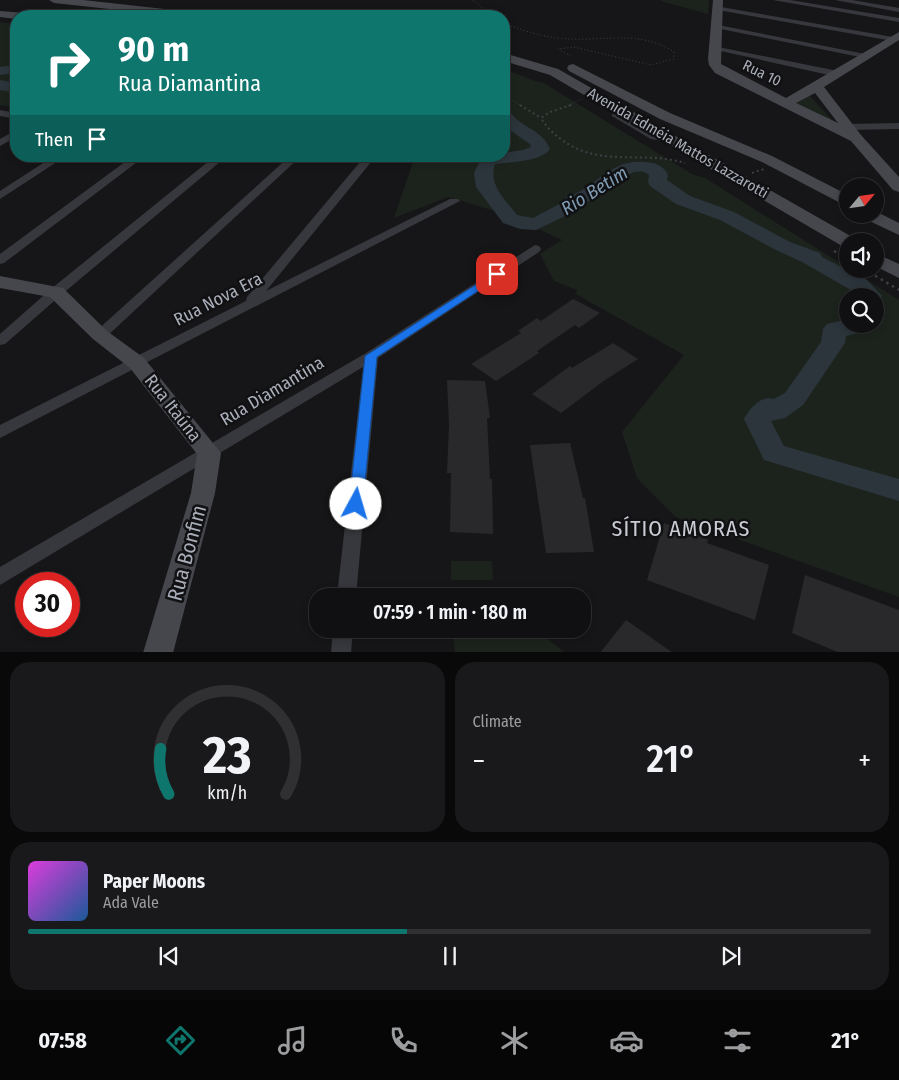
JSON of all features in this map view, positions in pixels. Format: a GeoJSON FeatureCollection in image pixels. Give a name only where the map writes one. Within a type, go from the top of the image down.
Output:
{"type":"FeatureCollection","features":[{"type":"Feature","properties":{"kind":"main road"},"geometry":{"type":"LineString","coordinates":[[54,0],[148,10]]}},
{"type":"Feature","properties":{"kind":"main road","name":"Rua 10"},"geometry":{"type":"LineString","coordinates":[[718,4],[715,65],[719,70],[852,132]]}},
{"type":"Feature","properties":{"kind":"main road"},"geometry":{"type":"LineString","coordinates":[[787,103],[817,87],[896,37]]}},
{"type":"Feature","properties":{"kind":"main road","name":"Avenida Edméia Mattos Lazzarotti"},"geometry":{"type":"LineString","coordinates":[[510,48],[575,68],[665,116],[767,159],[839,197]]}},
{"type":"Feature","properties":{"kind":"main road","name":"Avenida Edméia Mattos Lazzarotti"},"geometry":{"type":"LineString","coordinates":[[510,59],[554,72],[839,237]]}},
{"type":"Feature","properties":{"kind":"main road"},"geometry":{"type":"LineString","coordinates":[[817,87],[899,187]]}},
{"type":"Feature","properties":{"kind":"main road"},"geometry":{"type":"LineString","coordinates":[[763,192],[764,185],[768,181],[782,177],[802,178]]}},
{"type":"Feature","properties":{"kind":"main road"},"geometry":{"type":"LineString","coordinates":[[884,219],[899,223]]}},
{"type":"Feature","properties":{"kind":"main road"},"geometry":{"type":"LineString","coordinates":[[884,222],[899,230]]}},
{"type":"Feature","properties":{"kind":"main road"},"geometry":{"type":"LineString","coordinates":[[884,263],[899,272]]}},
{"type":"Feature","properties":{"kind":"main road"},"geometry":{"type":"LineString","coordinates":[[0,282],[56,292]]}},
{"type":"Feature","properties":{"kind":"main road","name":"Rua Itaúna"},"geometry":{"type":"LineString","coordinates":[[56,292],[100,335],[137,363],[209,453]]}},
{"type":"Feature","properties":{"kind":"main road","name":"Rua Bonfim"},"geometry":{"type":"LineString","coordinates":[[158,652],[203,493],[209,453]]}},
{"type":"Feature","properties":{"kind":"street"},"geometry":{"type":"LineString","coordinates":[[777,0],[899,20]]}},
{"type":"Feature","properties":{"kind":"street"},"geometry":{"type":"LineString","coordinates":[[839,0],[899,9]]}},
{"type":"Feature","properties":{"kind":"street"},"geometry":{"type":"LineString","coordinates":[[894,0],[899,9]]}},
{"type":"Feature","properties":{"kind":"street"},"geometry":{"type":"LineString","coordinates":[[718,4],[896,37]]}},
{"type":"Feature","properties":{"kind":"street"},"geometry":{"type":"LineString","coordinates":[[716,26],[865,56]]}},
{"type":"Feature","properties":{"kind":"street"},"geometry":{"type":"LineString","coordinates":[[716,48],[838,74]]}},
{"type":"Feature","properties":{"kind":"street"},"geometry":{"type":"LineString","coordinates":[[852,132],[899,126]]}},
{"type":"Feature","properties":{"kind":"street"},"geometry":{"type":"LineString","coordinates":[[0,196],[52,162]]}},
{"type":"Feature","properties":{"kind":"street"},"geometry":{"type":"LineString","coordinates":[[0,260],[132,162]]}},
{"type":"Feature","properties":{"kind":"street"},"geometry":{"type":"LineString","coordinates":[[0,341],[56,292],[215,162]]}},
{"type":"Feature","properties":{"kind":"street"},"geometry":{"type":"LineString","coordinates":[[100,335],[289,162]]}},
{"type":"Feature","properties":{"kind":"street"},"geometry":{"type":"LineString","coordinates":[[249,304],[366,162]]}},
{"type":"Feature","properties":{"kind":"street","name":"Rua Nova Era"},"geometry":{"type":"LineString","coordinates":[[0,432],[454,201]]}},
{"type":"Feature","properties":{"kind":"street","name":"Rua Diamantina"},"geometry":{"type":"LineString","coordinates":[[0,577],[371,356],[535,249]]}},
{"type":"Feature","properties":{"kind":"street"},"geometry":{"type":"LineString","coordinates":[[348,588],[371,356]]}},
{"type":"Feature","properties":{"kind":"street"},"geometry":{"type":"LineString","coordinates":[[341,652],[342,638]]}},
{"type":"Feature","properties":{"kind":"path"},"geometry":{"type":"LineString","coordinates":[[473,0],[485,10]]}},
{"type":"Feature","properties":{"kind":"path"},"geometry":{"type":"LineString","coordinates":[[510,25],[555,38],[644,38],[667,46],[674,52],[674,59],[651,65],[574,47],[558,49],[575,58]]}},
{"type":"Feature","properties":{"kind":"path"},"geometry":{"type":"LineString","coordinates":[[541,118],[546,114],[573,105],[581,99],[576,94]]}},
{"type":"Feature","properties":{"kind":"path"},"geometry":{"type":"LineString","coordinates":[[510,99],[541,118],[543,123],[564,142],[592,156],[608,158],[654,157],[677,160],[691,166]]}},
{"type":"Feature","properties":{"kind":"path"},"geometry":{"type":"LineString","coordinates":[[831,249],[839,254]]}},
{"type":"Feature","properties":{"kind":"path"},"geometry":{"type":"LineString","coordinates":[[879,278],[899,290]]}},
{"type":"Feature","properties":{"kind":"shaded area"},"geometry":{"type":"Polygon","coordinates":[[[660,0],[709,0],[708,14],[664,2],[660,0]]]}},
{"type":"Feature","properties":{"kind":"shaded area"},"geometry":{"type":"Polygon","coordinates":[[[0,22],[10,23],[10,106],[0,105],[0,22]]]}},
{"type":"Feature","properties":{"kind":"shaded area"},"geometry":{"type":"Polygon","coordinates":[[[510,71],[542,82],[692,174],[705,178],[839,262],[839,278],[864,278],[880,288],[839,288],[839,333],[884,333],[884,291],[899,300],[899,597],[676,517],[637,478],[622,432],[684,355],[576,294],[577,290],[554,281],[540,254],[562,240],[508,215],[448,197],[394,218],[413,162],[510,162],[510,71]]]}},
{"type":"Feature","properties":{"kind":"shaded area"},"geometry":{"type":"Polygon","coordinates":[[[809,95],[835,123],[792,103],[809,95]]]}},
{"type":"Feature","properties":{"kind":"shaded area"},"geometry":{"type":"Polygon","coordinates":[[[451,561],[492,561],[493,580],[451,580],[451,561]]]}},
{"type":"Feature","properties":{"kind":"shaded area"},"geometry":{"type":"Polygon","coordinates":[[[454,638],[546,638],[564,652],[455,652],[454,638]]]}},
{"type":"Feature","properties":{"kind":"building"},"geometry":{"type":"Polygon","coordinates":[[[573,299],[600,313],[579,328],[575,325],[537,351],[539,353],[496,381],[471,364],[521,333],[518,331],[537,318],[541,321],[573,299]]]}},
{"type":"Feature","properties":{"kind":"building"},"geometry":{"type":"Polygon","coordinates":[[[613,343],[638,359],[605,380],[561,413],[532,394],[570,366],[572,368],[613,343]]]}},
{"type":"Feature","properties":{"kind":"building"},"geometry":{"type":"Polygon","coordinates":[[[447,380],[485,381],[490,418],[487,418],[490,479],[492,479],[493,534],[450,532],[451,473],[447,473],[449,425],[447,380]]]}},
{"type":"Feature","properties":{"kind":"building"},"geometry":{"type":"Polygon","coordinates":[[[570,443],[583,498],[585,498],[594,552],[546,553],[530,445],[570,443]]]}},
{"type":"Feature","properties":{"kind":"building"},"geometry":{"type":"Polygon","coordinates":[[[664,523],[708,539],[707,543],[769,565],[755,620],[647,580],[664,523]]]}},
{"type":"Feature","properties":{"kind":"building"},"geometry":{"type":"Polygon","coordinates":[[[805,575],[899,610],[899,652],[838,652],[792,633],[805,575]]]}},
{"type":"Feature","properties":{"kind":"building"},"geometry":{"type":"Polygon","coordinates":[[[626,620],[672,652],[601,652],[626,620]]]}},
{"type":"Feature","properties":{"kind":"waterway","name":"Rio Betim"},"geometry":{"type":"LineString","coordinates":[[0,71],[10,70]]}},
{"type":"Feature","properties":{"kind":"waterway","name":"Rio Betim"},"geometry":{"type":"LineString","coordinates":[[0,85],[10,87]]}},
{"type":"Feature","properties":{"kind":"waterway","name":"Rio Betim"},"geometry":{"type":"LineString","coordinates":[[510,123],[538,141],[541,149],[526,155],[510,157]]}},
{"type":"Feature","properties":{"kind":"waterway","name":"Rio Betim"},"geometry":{"type":"LineString","coordinates":[[487,162],[483,173],[485,187],[510,219],[520,223],[536,224],[573,205],[573,201],[584,198],[610,177],[633,166],[652,168],[659,174],[657,182],[683,200],[727,216],[783,246],[812,258],[812,260],[862,288]]}},
{"type":"Feature","properties":{"kind":"waterway","name":"Rio Betim"},"geometry":{"type":"LineString","coordinates":[[839,329],[835,329],[833,343],[794,399],[776,411],[769,407],[757,419],[774,453],[899,490]]}},
{"type":"Feature","properties":{"kind":"district","name":"SÍTIO AMORAS"},"geometry":{"type":"Point","coordinates":[681,528]}},
{"type":"Feature","properties":{"kind":"route"},"geometry":{"type":"LineString","coordinates":[[356,504],[371,356],[497,274]]}}]}
